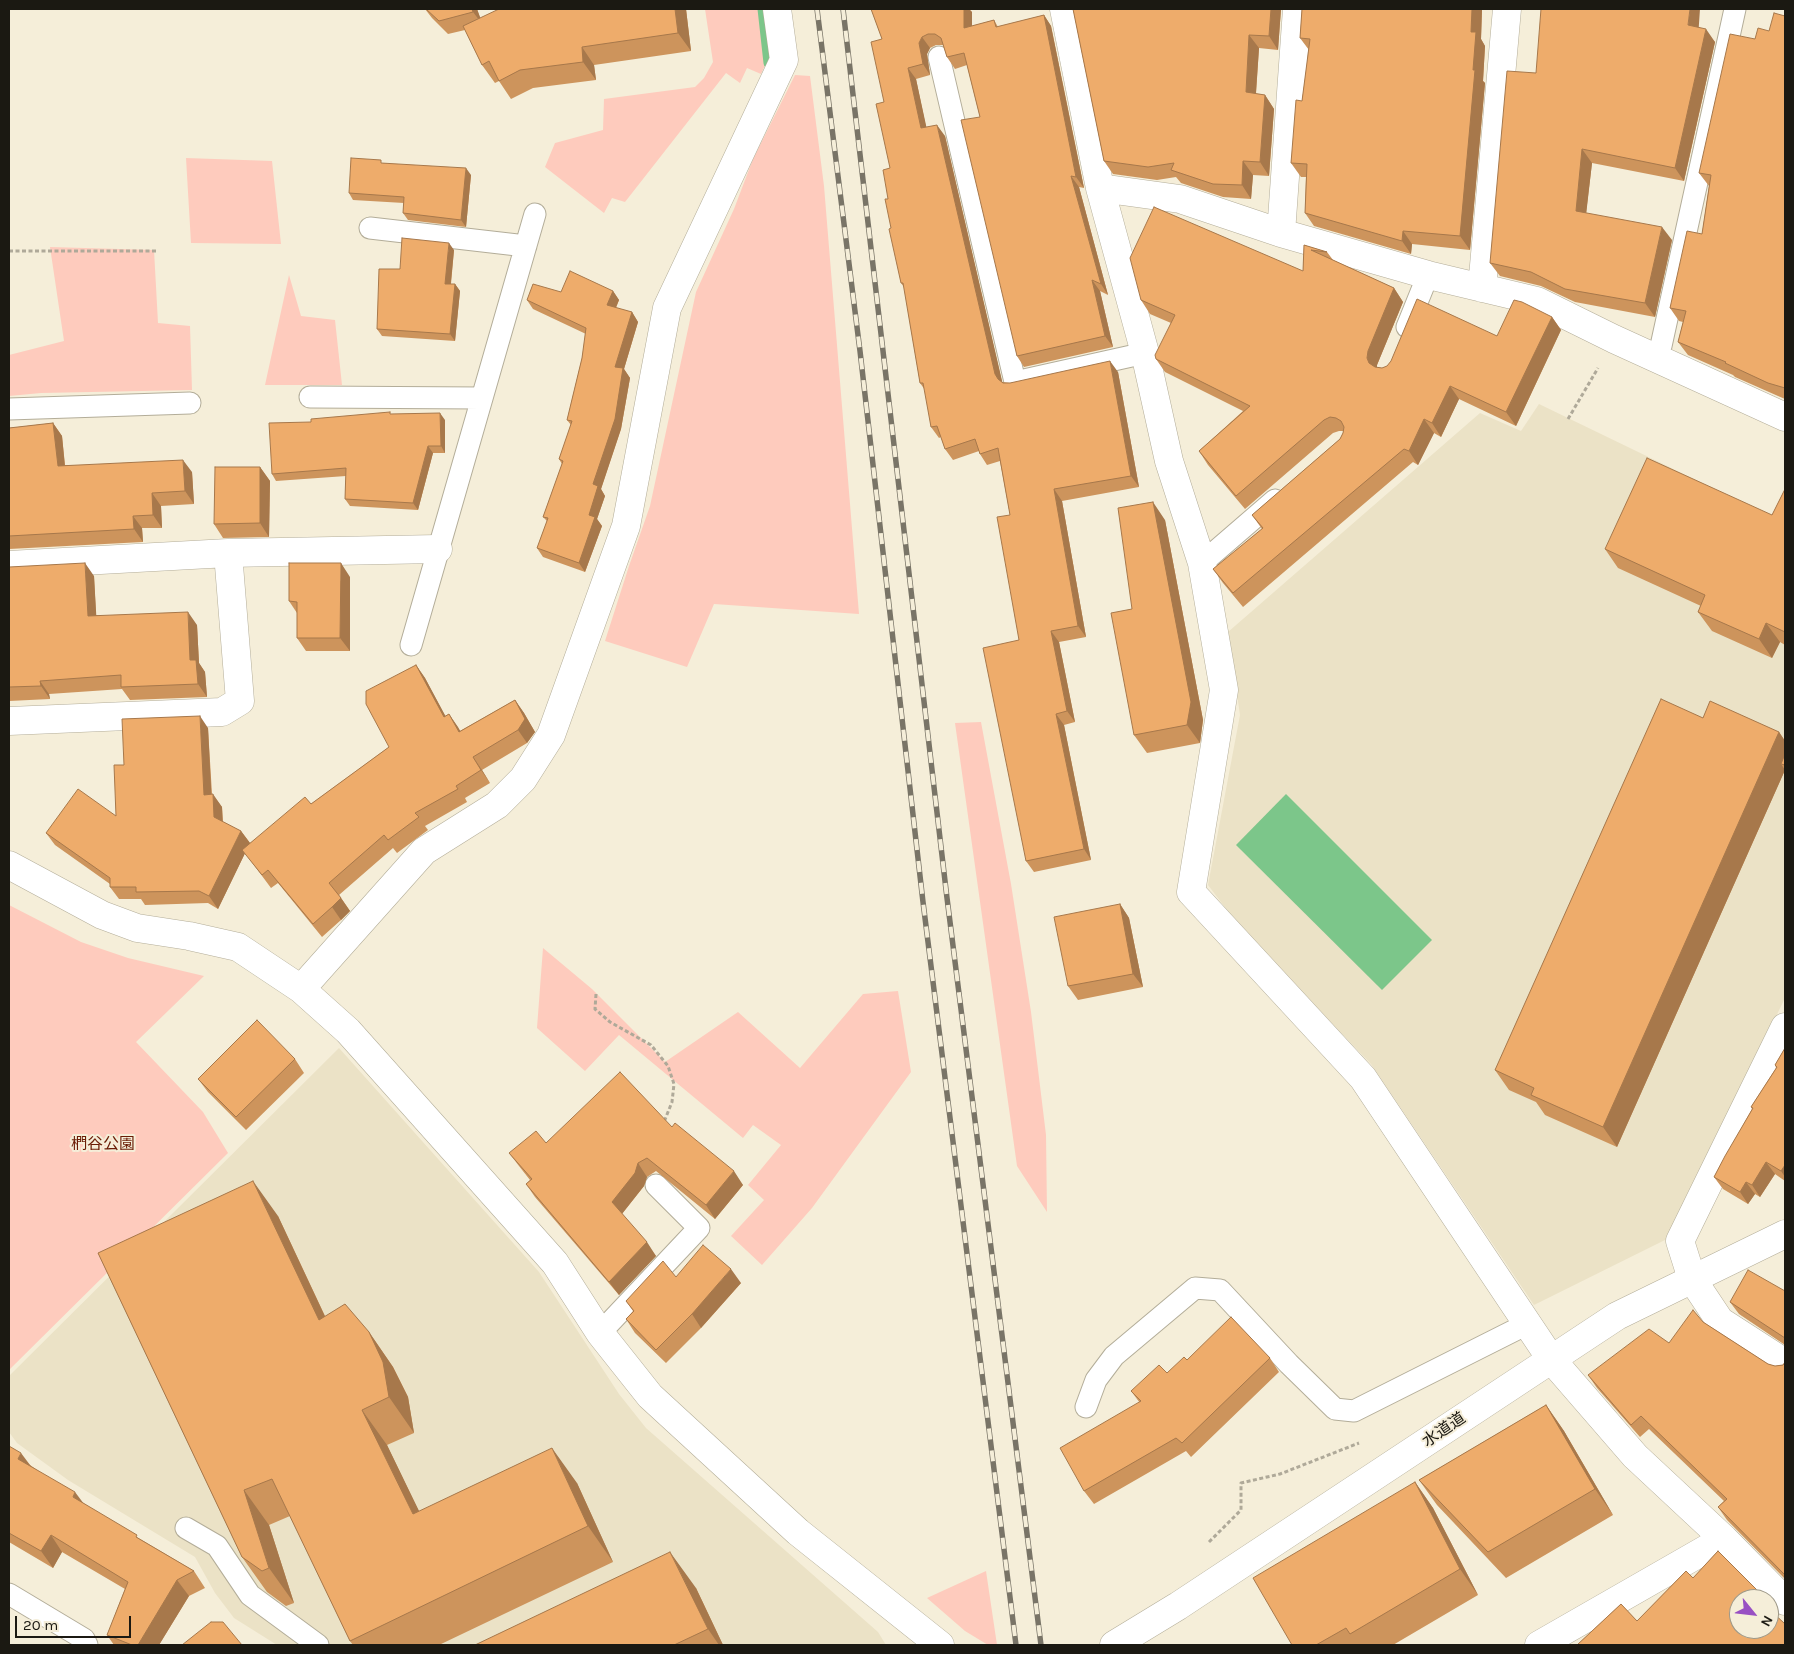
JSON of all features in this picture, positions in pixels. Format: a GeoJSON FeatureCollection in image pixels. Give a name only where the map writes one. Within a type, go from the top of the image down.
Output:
{"type":"FeatureCollection","features":[{"type":"Feature","properties":{"kind":"street"},"geometry":{"type":"LineString","coordinates":[[301,989],[424,851],[497,805],[523,780],[551,735],[626,526],[667,308],[784,60],[777,9]]}},
{"type":"Feature","properties":{"kind":"street"},"geometry":{"type":"LineString","coordinates":[[1064,9],[1100,188],[1145,353],[1169,461],[1202,563],[1224,690],[1191,892],[1363,1078],[1551,1359],[1635,1456],[1724,1539],[1785,1601]]}},
{"type":"Feature","properties":{"kind":"street"},"geometry":{"type":"LineString","coordinates":[[1281,234],[1297,9]]}},
{"type":"Feature","properties":{"kind":"street"},"geometry":{"type":"LineString","coordinates":[[1482,288],[1507,9]]}},
{"type":"Feature","properties":{"kind":"street"},"geometry":{"type":"LineString","coordinates":[[1100,188],[1180,199],[1281,234],[1428,275],[1537,301],[1614,339],[1785,417]]}},
{"type":"Feature","properties":{"kind":"street"},"geometry":{"type":"LineString","coordinates":[[9,565],[228,553],[438,549]]}},
{"type":"Feature","properties":{"kind":"street"},"geometry":{"type":"LineString","coordinates":[[9,721],[222,712],[240,701],[228,553]]}},
{"type":"Feature","properties":{"kind":"street"},"geometry":{"type":"LineString","coordinates":[[9,865],[102,916],[137,928],[189,936],[238,947],[301,989],[348,1031],[555,1262],[600,1333],[650,1396],[798,1532],[940,1645]]}},
{"type":"Feature","properties":{"kind":"street"},"geometry":{"type":"LineString","coordinates":[[1785,1027],[1680,1240],[1692,1279],[1720,1321],[1785,1363]]}},
{"type":"Feature","properties":{"kind":"street","name":"水道道"},"geometry":{"type":"LineString","coordinates":[[1114,1645],[1178,1606],[1617,1316],[1785,1234]]}},
{"type":"Feature","properties":{"kind":"street"},"geometry":{"type":"LineString","coordinates":[[1549,1643],[1724,1539]]}},
{"type":"Feature","properties":{"kind":"lane"},"geometry":{"type":"LineString","coordinates":[[1661,346],[1735,9]]}},
{"type":"Feature","properties":{"kind":"lane"},"geometry":{"type":"LineString","coordinates":[[940,57],[1014,382],[1145,353]]}},
{"type":"Feature","properties":{"kind":"lane"},"geometry":{"type":"LineString","coordinates":[[410,645],[535,214]]}},
{"type":"Feature","properties":{"kind":"lane"},"geometry":{"type":"LineString","coordinates":[[370,228],[526,246]]}},
{"type":"Feature","properties":{"kind":"lane"},"geometry":{"type":"LineString","coordinates":[[1400,343],[1428,275]]}},
{"type":"Feature","properties":{"kind":"lane"},"geometry":{"type":"LineString","coordinates":[[310,397],[482,398]]}},
{"type":"Feature","properties":{"kind":"lane"},"geometry":{"type":"LineString","coordinates":[[9,409],[190,402]]}},
{"type":"Feature","properties":{"kind":"lane"},"geometry":{"type":"LineString","coordinates":[[1202,563],[1290,487]]}},
{"type":"Feature","properties":{"kind":"lane"},"geometry":{"type":"LineString","coordinates":[[600,1333],[699,1228],[656,1185]]}},
{"type":"Feature","properties":{"kind":"lane"},"geometry":{"type":"LineString","coordinates":[[1086,1407],[1096,1380],[1114,1356],[1195,1288],[1220,1290],[1289,1364],[1335,1409],[1354,1411],[1527,1324]]}},
{"type":"Feature","properties":{"kind":"lane"},"geometry":{"type":"LineString","coordinates":[[186,1528],[217,1546],[250,1595],[318,1645]]}},
{"type":"Feature","properties":{"kind":"lane"},"geometry":{"type":"LineString","coordinates":[[9,1594],[84,1639],[87,1645]]}},
{"type":"Feature","properties":{"kind":"path"},"geometry":{"type":"LineString","coordinates":[[9,251],[157,251]]}},
{"type":"Feature","properties":{"kind":"path"},"geometry":{"type":"LineString","coordinates":[[1568,419],[1614,339]]}},
{"type":"Feature","properties":{"kind":"path"},"geometry":{"type":"LineString","coordinates":[[596,994],[595,1009],[610,1022],[650,1045],[668,1066],[674,1084],[672,1102],[665,1121],[658,1128]]}},
{"type":"Feature","properties":{"kind":"shaded area"},"geometry":{"type":"Polygon","coordinates":[[[1539,404],[1785,523],[1785,998],[1667,1239],[1534,1305],[1371,1064],[1243,931],[1208,885],[1240,715],[1228,632],[1480,413],[1521,431],[1539,404]]]}},
{"type":"Feature","properties":{"kind":"shaded area"},"geometry":{"type":"Polygon","coordinates":[[[1286,794],[1432,940],[1382,990],[1236,845],[1286,794]]]}},
{"type":"Feature","properties":{"kind":"shaded area"},"geometry":{"type":"Polygon","coordinates":[[[339,1048],[539,1272],[619,1394],[646,1428],[878,1632],[886,1645],[277,1645],[234,1618],[215,1593],[195,1557],[68,1480],[17,1443],[9,1432],[9,1376],[339,1048]]]}},
{"type":"Feature","properties":{"kind":"green space"},"geometry":{"type":"Polygon","coordinates":[[[705,9],[758,9],[766,63],[761,74],[747,68],[740,83],[726,73],[625,202],[612,198],[604,213],[545,167],[555,143],[603,130],[604,99],[695,87],[704,78],[713,62],[705,9]]]}},
{"type":"Feature","properties":{"kind":"green space"},"geometry":{"type":"Polygon","coordinates":[[[795,75],[810,76],[824,186],[859,614],[714,604],[687,667],[605,641],[650,506],[696,292],[734,209],[753,159],[795,75]]]}},
{"type":"Feature","properties":{"kind":"green space"},"geometry":{"type":"Polygon","coordinates":[[[186,158],[272,161],[281,244],[191,243],[186,158]]]}},
{"type":"Feature","properties":{"kind":"green space"},"geometry":{"type":"Polygon","coordinates":[[[50,247],[154,250],[158,323],[190,326],[192,390],[41,393],[9,396],[9,355],[64,341],[50,247]]]}},
{"type":"Feature","properties":{"kind":"green space"},"geometry":{"type":"Polygon","coordinates":[[[289,275],[301,316],[335,320],[342,385],[265,385],[289,275]]]}},
{"type":"Feature","properties":{"kind":"green space"},"geometry":{"type":"Polygon","coordinates":[[[981,722],[1011,884],[1031,1012],[1046,1135],[1047,1212],[1017,1166],[955,723],[981,722]]]}},
{"type":"Feature","properties":{"kind":"green space","name":"椚谷公園"},"geometry":{"type":"Polygon","coordinates":[[[9,905],[81,942],[128,958],[204,976],[136,1042],[203,1112],[228,1153],[9,1370],[9,905]]]}},
{"type":"Feature","properties":{"kind":"green space"},"geometry":{"type":"Polygon","coordinates":[[[543,948],[592,989],[665,1062],[738,1012],[800,1068],[863,994],[898,991],[911,1072],[812,1208],[762,1265],[731,1236],[764,1200],[748,1185],[781,1145],[753,1125],[743,1138],[619,1035],[585,1071],[537,1028],[543,948]]]}},
{"type":"Feature","properties":{"kind":"green space"},"geometry":{"type":"Polygon","coordinates":[[[986,1571],[997,1645],[988,1645],[965,1631],[927,1598],[986,1571]]]}},
{"type":"Feature","properties":{"kind":"building"},"geometry":{"type":"Polygon","coordinates":[[[426,9],[472,9],[473,12],[439,21],[426,9]]]}},
{"type":"Feature","properties":{"kind":"building"},"geometry":{"type":"Polygon","coordinates":[[[499,9],[675,9],[678,33],[582,47],[583,62],[520,70],[499,81],[489,61],[482,65],[463,26],[499,9]]]}},
{"type":"Feature","properties":{"kind":"building"},"geometry":{"type":"Polygon","coordinates":[[[871,9],[964,9],[964,28],[994,20],[996,27],[1044,15],[1076,177],[1071,176],[1101,284],[1092,280],[1105,336],[1017,356],[961,120],[980,117],[964,53],[947,57],[941,38],[935,34],[928,34],[922,37],[919,43],[923,64],[908,68],[921,128],[937,125],[995,374],[998,379],[1003,383],[1010,383],[1110,361],[1131,476],[1054,489],[1078,626],[1051,631],[1067,711],[1056,714],[1084,849],[1026,861],[983,648],[1019,640],[997,517],[1010,515],[998,448],[980,454],[975,439],[945,449],[937,426],[931,427],[923,383],[920,383],[903,283],[901,283],[889,229],[891,228],[885,199],[888,199],[883,170],[890,168],[876,104],[884,102],[871,42],[882,39],[871,9]]]}},
{"type":"Feature","properties":{"kind":"building"},"geometry":{"type":"Polygon","coordinates":[[[1073,9],[1271,9],[1269,36],[1249,35],[1246,92],[1265,95],[1260,162],[1243,161],[1242,185],[1213,184],[1171,170],[1174,163],[1148,167],[1104,161],[1073,9]]]}},
{"type":"Feature","properties":{"kind":"building"},"geometry":{"type":"Polygon","coordinates":[[[1302,9],[1472,9],[1471,32],[1476,32],[1473,70],[1475,70],[1460,236],[1403,231],[1402,241],[1305,213],[1307,164],[1291,163],[1296,100],[1302,101],[1310,39],[1300,38],[1302,9]]]}},
{"type":"Feature","properties":{"kind":"building"},"geometry":{"type":"Polygon","coordinates":[[[1541,9],[1690,9],[1688,25],[1706,29],[1675,168],[1582,149],[1576,211],[1662,227],[1645,303],[1565,289],[1531,272],[1490,263],[1507,71],[1536,73],[1541,9]]]}},
{"type":"Feature","properties":{"kind":"building"},"geometry":{"type":"Polygon","coordinates":[[[1774,13],[1785,16],[1785,388],[1768,383],[1726,362],[1678,342],[1686,311],[1670,308],[1687,231],[1702,234],[1711,175],[1699,173],[1730,34],[1755,39],[1758,28],[1769,31],[1774,13]]]}},
{"type":"Feature","properties":{"kind":"building"},"geometry":{"type":"Polygon","coordinates":[[[351,158],[381,160],[381,163],[466,168],[461,220],[403,213],[404,197],[349,193],[351,158]]]}},
{"type":"Feature","properties":{"kind":"building"},"geometry":{"type":"Polygon","coordinates":[[[1154,207],[1303,271],[1304,245],[1327,252],[1311,250],[1394,288],[1368,351],[1367,358],[1369,363],[1375,367],[1382,368],[1391,361],[1417,299],[1497,336],[1514,300],[1552,317],[1506,412],[1450,386],[1432,423],[1424,419],[1409,451],[1404,449],[1233,593],[1213,569],[1263,528],[1252,515],[1340,439],[1344,427],[1341,421],[1336,418],[1330,417],[1324,420],[1236,496],[1199,451],[1250,406],[1156,359],[1155,355],[1175,315],[1141,300],[1130,258],[1154,207]]]}},
{"type":"Feature","properties":{"kind":"building"},"geometry":{"type":"Polygon","coordinates":[[[402,238],[449,243],[445,284],[455,284],[450,334],[377,329],[379,269],[400,269],[402,238]]]}},
{"type":"Feature","properties":{"kind":"building"},"geometry":{"type":"Polygon","coordinates":[[[570,271],[613,291],[607,305],[632,312],[615,367],[623,368],[615,419],[593,484],[598,486],[589,515],[595,517],[579,563],[537,548],[548,518],[543,517],[563,461],[559,459],[572,421],[567,420],[582,358],[586,328],[527,300],[533,284],[561,292],[570,271]]]}},
{"type":"Feature","properties":{"kind":"building"},"geometry":{"type":"Polygon","coordinates":[[[390,412],[390,414],[440,413],[441,446],[428,446],[413,503],[345,499],[346,468],[272,474],[269,423],[311,422],[311,419],[390,412]]]}},
{"type":"Feature","properties":{"kind":"building"},"geometry":{"type":"Polygon","coordinates":[[[53,423],[58,466],[183,460],[185,491],[152,493],[153,515],[133,516],[134,529],[9,536],[9,428],[53,423]]]}},
{"type":"Feature","properties":{"kind":"building"},"geometry":{"type":"Polygon","coordinates":[[[1647,458],[1772,515],[1785,489],[1785,632],[1766,623],[1759,639],[1698,612],[1705,595],[1605,549],[1647,458]]]}},
{"type":"Feature","properties":{"kind":"building"},"geometry":{"type":"Polygon","coordinates":[[[215,467],[260,467],[260,523],[214,524],[215,467]]]}},
{"type":"Feature","properties":{"kind":"building"},"geometry":{"type":"Polygon","coordinates":[[[1153,502],[1191,702],[1187,725],[1134,735],[1111,613],[1132,609],[1118,508],[1153,502]]]}},
{"type":"Feature","properties":{"kind":"building"},"geometry":{"type":"Polygon","coordinates":[[[85,563],[88,616],[188,612],[190,660],[196,660],[198,684],[121,687],[121,675],[40,681],[41,686],[9,687],[9,567],[85,563]]]}},
{"type":"Feature","properties":{"kind":"building"},"geometry":{"type":"Polygon","coordinates":[[[289,563],[341,563],[340,638],[297,638],[297,602],[289,601],[289,563]]]}},
{"type":"Feature","properties":{"kind":"building"},"geometry":{"type":"Polygon","coordinates":[[[416,665],[444,717],[449,714],[459,732],[515,700],[525,719],[518,730],[473,757],[481,770],[456,786],[458,789],[415,813],[419,817],[388,840],[384,835],[329,883],[341,898],[313,924],[268,870],[262,875],[242,850],[305,797],[311,804],[389,747],[366,704],[366,691],[416,665]]]}},
{"type":"Feature","properties":{"kind":"building"},"geometry":{"type":"Polygon","coordinates":[[[1661,699],[1703,718],[1710,701],[1779,732],[1603,1127],[1531,1095],[1534,1088],[1495,1070],[1661,699]]]}},
{"type":"Feature","properties":{"kind":"building"},"geometry":{"type":"Polygon","coordinates":[[[200,716],[204,795],[213,794],[214,817],[241,831],[209,896],[199,891],[136,892],[136,887],[110,887],[110,878],[46,833],[78,789],[116,816],[114,765],[124,765],[122,719],[200,716]]]}},
{"type":"Feature","properties":{"kind":"building"},"geometry":{"type":"Polygon","coordinates":[[[1785,754],[1785,765],[1781,764],[1785,754]]]}},
{"type":"Feature","properties":{"kind":"building"},"geometry":{"type":"Polygon","coordinates":[[[1120,904],[1133,974],[1068,986],[1054,917],[1120,904]]]}},
{"type":"Feature","properties":{"kind":"building"},"geometry":{"type":"Polygon","coordinates":[[[257,1020],[295,1059],[236,1117],[198,1079],[257,1020]]]}},
{"type":"Feature","properties":{"kind":"building"},"geometry":{"type":"Polygon","coordinates":[[[1785,1048],[1785,1165],[1781,1171],[1766,1162],[1752,1185],[1746,1182],[1740,1192],[1714,1177],[1753,1108],[1751,1107],[1777,1067],[1775,1065],[1785,1048]]]}},
{"type":"Feature","properties":{"kind":"building"},"geometry":{"type":"Polygon","coordinates":[[[620,1072],[672,1127],[675,1123],[734,1171],[706,1205],[647,1158],[638,1163],[635,1173],[612,1202],[647,1242],[609,1282],[526,1184],[532,1179],[509,1153],[536,1131],[546,1143],[620,1072]]]}},
{"type":"Feature","properties":{"kind":"building"},"geometry":{"type":"Polygon","coordinates":[[[253,1181],[319,1320],[345,1304],[369,1332],[383,1362],[389,1397],[362,1410],[413,1514],[552,1448],[588,1526],[350,1641],[272,1479],[244,1490],[269,1568],[262,1571],[242,1557],[98,1253],[253,1181]]]}},
{"type":"Feature","properties":{"kind":"building"},"geometry":{"type":"Polygon","coordinates":[[[703,1245],[731,1269],[692,1314],[656,1350],[626,1319],[634,1311],[626,1301],[663,1261],[676,1277],[703,1245]]]}},
{"type":"Feature","properties":{"kind":"building"},"geometry":{"type":"Polygon","coordinates":[[[1748,1270],[1785,1291],[1785,1338],[1730,1302],[1748,1270]]]}},
{"type":"Feature","properties":{"kind":"building"},"geometry":{"type":"Polygon","coordinates":[[[1693,1310],[1703,1322],[1768,1364],[1775,1366],[1783,1365],[1785,1362],[1785,1575],[1718,1507],[1727,1499],[1641,1416],[1631,1425],[1588,1375],[1649,1329],[1669,1343],[1693,1310]]]}},
{"type":"Feature","properties":{"kind":"building"},"geometry":{"type":"Polygon","coordinates":[[[1231,1317],[1270,1358],[1182,1443],[1176,1438],[1084,1491],[1060,1448],[1141,1401],[1131,1391],[1159,1365],[1167,1373],[1184,1357],[1187,1360],[1231,1317]]]}},
{"type":"Feature","properties":{"kind":"building"},"geometry":{"type":"Polygon","coordinates":[[[1546,1405],[1595,1489],[1488,1552],[1419,1480],[1546,1405]]]}},
{"type":"Feature","properties":{"kind":"building"},"geometry":{"type":"Polygon","coordinates":[[[9,1446],[21,1453],[18,1459],[75,1492],[73,1497],[194,1571],[177,1580],[138,1645],[132,1645],[107,1635],[128,1582],[51,1535],[41,1551],[9,1533],[9,1446]]]}},
{"type":"Feature","properties":{"kind":"building"},"geometry":{"type":"Polygon","coordinates":[[[1415,1482],[1460,1569],[1350,1634],[1346,1628],[1316,1645],[1292,1645],[1253,1578],[1415,1482]]]}},
{"type":"Feature","properties":{"kind":"building"},"geometry":{"type":"Polygon","coordinates":[[[1718,1551],[1756,1589],[1729,1589],[1729,1639],[1779,1639],[1779,1618],[1785,1624],[1785,1645],[1577,1645],[1621,1604],[1637,1621],[1686,1571],[1693,1578],[1718,1551]]]}},
{"type":"Feature","properties":{"kind":"building"},"geometry":{"type":"Polygon","coordinates":[[[670,1552],[708,1629],[674,1645],[475,1645],[670,1552]]]}},
{"type":"Feature","properties":{"kind":"building"},"geometry":{"type":"Polygon","coordinates":[[[211,1622],[223,1622],[242,1645],[182,1645],[211,1622]]]}},
{"type":"Feature","properties":{"kind":"waterway"},"geometry":{"type":"LineString","coordinates":[[763,9],[769,63]]}},
{"type":"Feature","properties":{"kind":"railway"},"geometry":{"type":"LineString","coordinates":[[817,9],[860,351],[923,902],[1016,1645]]}},
{"type":"Feature","properties":{"kind":"railway"},"geometry":{"type":"LineString","coordinates":[[843,9],[947,898],[1041,1645]]}}]}
